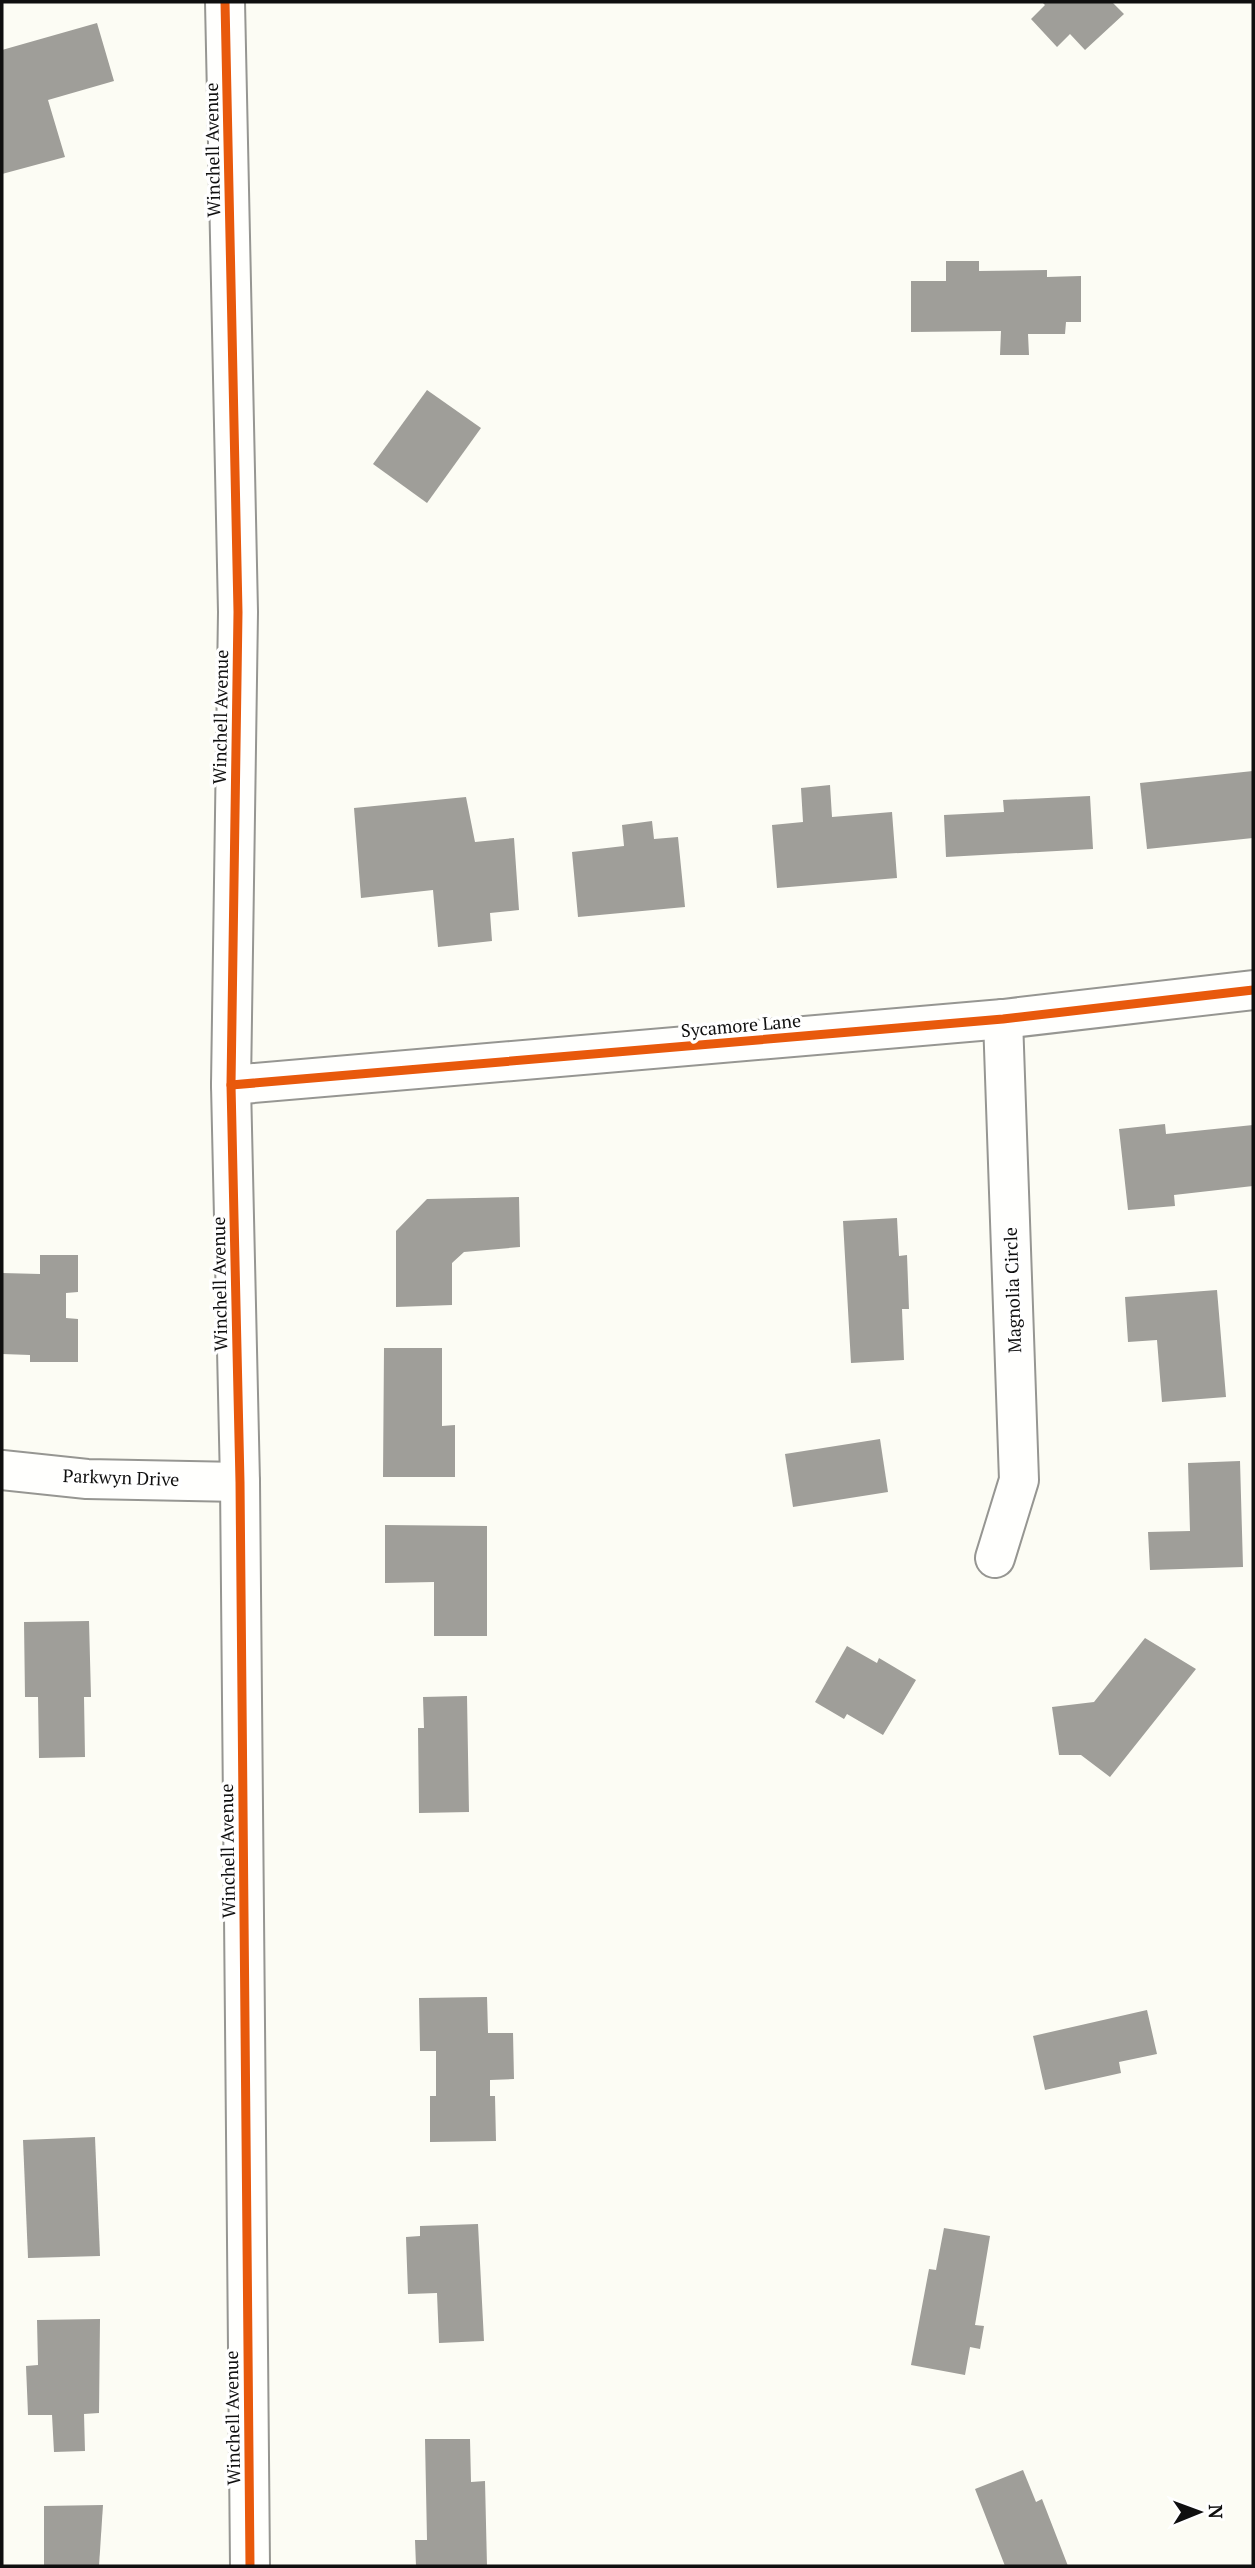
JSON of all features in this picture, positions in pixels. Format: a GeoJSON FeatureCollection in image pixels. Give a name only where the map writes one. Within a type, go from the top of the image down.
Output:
{"type":"FeatureCollection","features":[{"type":"Feature","properties":{"kind":"street","name":"Winchell Avenue"},"geometry":{"type":"LineString","coordinates":[[225,2],[238,612],[232,1085],[240,1482],[250,2566]]}},
{"type":"Feature","properties":{"kind":"street","name":"Sycamore Lane"},"geometry":{"type":"LineString","coordinates":[[232,1085],[1003,1019],[1253,990]]}},
{"type":"Feature","properties":{"kind":"street","name":"Magnolia Circle"},"geometry":{"type":"LineString","coordinates":[[995,1558],[1019,1480],[1003,1019]]}},
{"type":"Feature","properties":{"kind":"street","name":"Parkwyn Drive"},"geometry":{"type":"LineString","coordinates":[[2,1470],[87,1479],[240,1482]]}},
{"type":"Feature","properties":{"kind":"building"},"geometry":{"type":"Polygon","coordinates":[[[1042,2],[1112,2],[1124,14],[1085,50],[1070,34],[1057,47],[1031,19],[1045,5],[1042,2]]]}},
{"type":"Feature","properties":{"kind":"building"},"geometry":{"type":"Polygon","coordinates":[[[97,23],[114,81],[48,100],[65,157],[2,174],[2,50],[97,23]]]}},
{"type":"Feature","properties":{"kind":"building"},"geometry":{"type":"Polygon","coordinates":[[[946,261],[979,261],[979,271],[1047,270],[1047,277],[1081,276],[1081,322],[1066,322],[1065,334],[1028,334],[1029,355],[1000,355],[1001,331],[911,332],[911,281],[946,281],[946,261]]]}},
{"type":"Feature","properties":{"kind":"building"},"geometry":{"type":"Polygon","coordinates":[[[427,390],[481,428],[427,503],[373,464],[427,390]]]}},
{"type":"Feature","properties":{"kind":"building"},"geometry":{"type":"Polygon","coordinates":[[[1253,771],[1253,838],[1147,849],[1140,783],[1253,771]]]}},
{"type":"Feature","properties":{"kind":"building"},"geometry":{"type":"Polygon","coordinates":[[[830,785],[832,817],[892,812],[897,878],[777,888],[772,825],[803,822],[801,788],[830,785]]]}},
{"type":"Feature","properties":{"kind":"building"},"geometry":{"type":"Polygon","coordinates":[[[1090,796],[1093,849],[946,857],[944,815],[1004,812],[1003,800],[1090,796]]]}},
{"type":"Feature","properties":{"kind":"building"},"geometry":{"type":"Polygon","coordinates":[[[466,797],[475,842],[514,838],[519,910],[490,913],[492,941],[438,947],[433,890],[361,898],[354,808],[466,797]]]}},
{"type":"Feature","properties":{"kind":"building"},"geometry":{"type":"Polygon","coordinates":[[[652,821],[654,839],[678,837],[685,907],[578,917],[572,852],[624,846],[622,825],[652,821]]]}},
{"type":"Feature","properties":{"kind":"building"},"geometry":{"type":"Polygon","coordinates":[[[1165,1124],[1166,1134],[1253,1125],[1253,1186],[1174,1195],[1175,1206],[1128,1210],[1119,1129],[1165,1124]]]}},
{"type":"Feature","properties":{"kind":"building"},"geometry":{"type":"Polygon","coordinates":[[[519,1197],[520,1247],[464,1252],[452,1263],[452,1305],[396,1307],[396,1231],[427,1199],[519,1197]]]}},
{"type":"Feature","properties":{"kind":"building"},"geometry":{"type":"Polygon","coordinates":[[[897,1218],[899,1256],[907,1255],[909,1309],[902,1309],[904,1360],[851,1363],[843,1221],[897,1218]]]}},
{"type":"Feature","properties":{"kind":"building"},"geometry":{"type":"Polygon","coordinates":[[[40,1255],[78,1255],[78,1292],[66,1293],[66,1318],[78,1319],[78,1362],[30,1362],[30,1355],[2,1354],[2,1273],[40,1274],[40,1255]]]}},
{"type":"Feature","properties":{"kind":"building"},"geometry":{"type":"Polygon","coordinates":[[[1217,1290],[1226,1397],[1162,1402],[1157,1340],[1128,1342],[1125,1297],[1217,1290]]]}},
{"type":"Feature","properties":{"kind":"building"},"geometry":{"type":"Polygon","coordinates":[[[384,1348],[442,1348],[442,1426],[455,1425],[455,1477],[383,1477],[384,1348]]]}},
{"type":"Feature","properties":{"kind":"building"},"geometry":{"type":"Polygon","coordinates":[[[880,1439],[888,1492],[793,1507],[785,1454],[880,1439]]]}},
{"type":"Feature","properties":{"kind":"building"},"geometry":{"type":"Polygon","coordinates":[[[1240,1461],[1243,1567],[1150,1570],[1148,1532],[1190,1531],[1188,1463],[1240,1461]]]}},
{"type":"Feature","properties":{"kind":"building"},"geometry":{"type":"Polygon","coordinates":[[[385,1525],[487,1526],[487,1636],[434,1636],[434,1582],[385,1583],[385,1525]]]}},
{"type":"Feature","properties":{"kind":"building"},"geometry":{"type":"Polygon","coordinates":[[[89,1621],[91,1697],[84,1697],[85,1757],[39,1758],[38,1697],[25,1697],[24,1622],[89,1621]]]}},
{"type":"Feature","properties":{"kind":"building"},"geometry":{"type":"Polygon","coordinates":[[[1145,1638],[1196,1669],[1110,1777],[1081,1755],[1059,1755],[1052,1707],[1094,1702],[1145,1638]]]}},
{"type":"Feature","properties":{"kind":"building"},"geometry":{"type":"Polygon","coordinates":[[[847,1646],[877,1663],[879,1658],[916,1680],[883,1735],[847,1714],[844,1719],[815,1702],[847,1646]]]}},
{"type":"Feature","properties":{"kind":"building"},"geometry":{"type":"Polygon","coordinates":[[[467,1696],[469,1812],[419,1813],[418,1728],[424,1728],[423,1697],[467,1696]]]}},
{"type":"Feature","properties":{"kind":"building"},"geometry":{"type":"Polygon","coordinates":[[[487,1997],[488,2033],[513,2033],[514,2079],[490,2080],[490,2096],[495,2096],[496,2141],[430,2142],[430,2096],[436,2096],[436,2051],[420,2051],[419,1998],[487,1997]]]}},
{"type":"Feature","properties":{"kind":"building"},"geometry":{"type":"Polygon","coordinates":[[[1147,2010],[1157,2054],[1119,2062],[1121,2073],[1045,2090],[1033,2036],[1147,2010]]]}},
{"type":"Feature","properties":{"kind":"building"},"geometry":{"type":"Polygon","coordinates":[[[95,2137],[100,2256],[28,2258],[23,2140],[95,2137]]]}},
{"type":"Feature","properties":{"kind":"building"},"geometry":{"type":"Polygon","coordinates":[[[478,2224],[484,2341],[439,2343],[437,2293],[408,2294],[406,2237],[420,2236],[420,2226],[478,2224]]]}},
{"type":"Feature","properties":{"kind":"building"},"geometry":{"type":"Polygon","coordinates":[[[944,2228],[990,2236],[975,2325],[984,2326],[980,2349],[970,2347],[965,2375],[911,2365],[929,2269],[936,2270],[944,2228]]]}},
{"type":"Feature","properties":{"kind":"building"},"geometry":{"type":"Polygon","coordinates":[[[100,2319],[99,2413],[84,2414],[85,2451],[54,2452],[52,2415],[28,2415],[26,2366],[38,2365],[37,2320],[100,2319]]]}},
{"type":"Feature","properties":{"kind":"building"},"geometry":{"type":"Polygon","coordinates":[[[425,2439],[470,2439],[471,2482],[485,2481],[487,2566],[416,2566],[415,2540],[427,2540],[425,2439]]]}},
{"type":"Feature","properties":{"kind":"building"},"geometry":{"type":"Polygon","coordinates":[[[1023,2470],[1036,2502],[1042,2499],[1068,2566],[1005,2566],[975,2489],[1023,2470]]]}},
{"type":"Feature","properties":{"kind":"building"},"geometry":{"type":"Polygon","coordinates":[[[103,2505],[99,2566],[44,2566],[44,2506],[103,2505]]]}},
{"type":"Feature","properties":{"kind":"cycle path"},"geometry":{"type":"LineString","coordinates":[[225,2],[238,612],[231,1085],[240,1482],[250,2566]]}},
{"type":"Feature","properties":{"kind":"cycle path"},"geometry":{"type":"LineString","coordinates":[[231,1085],[1003,1019],[1253,990]]}}]}
